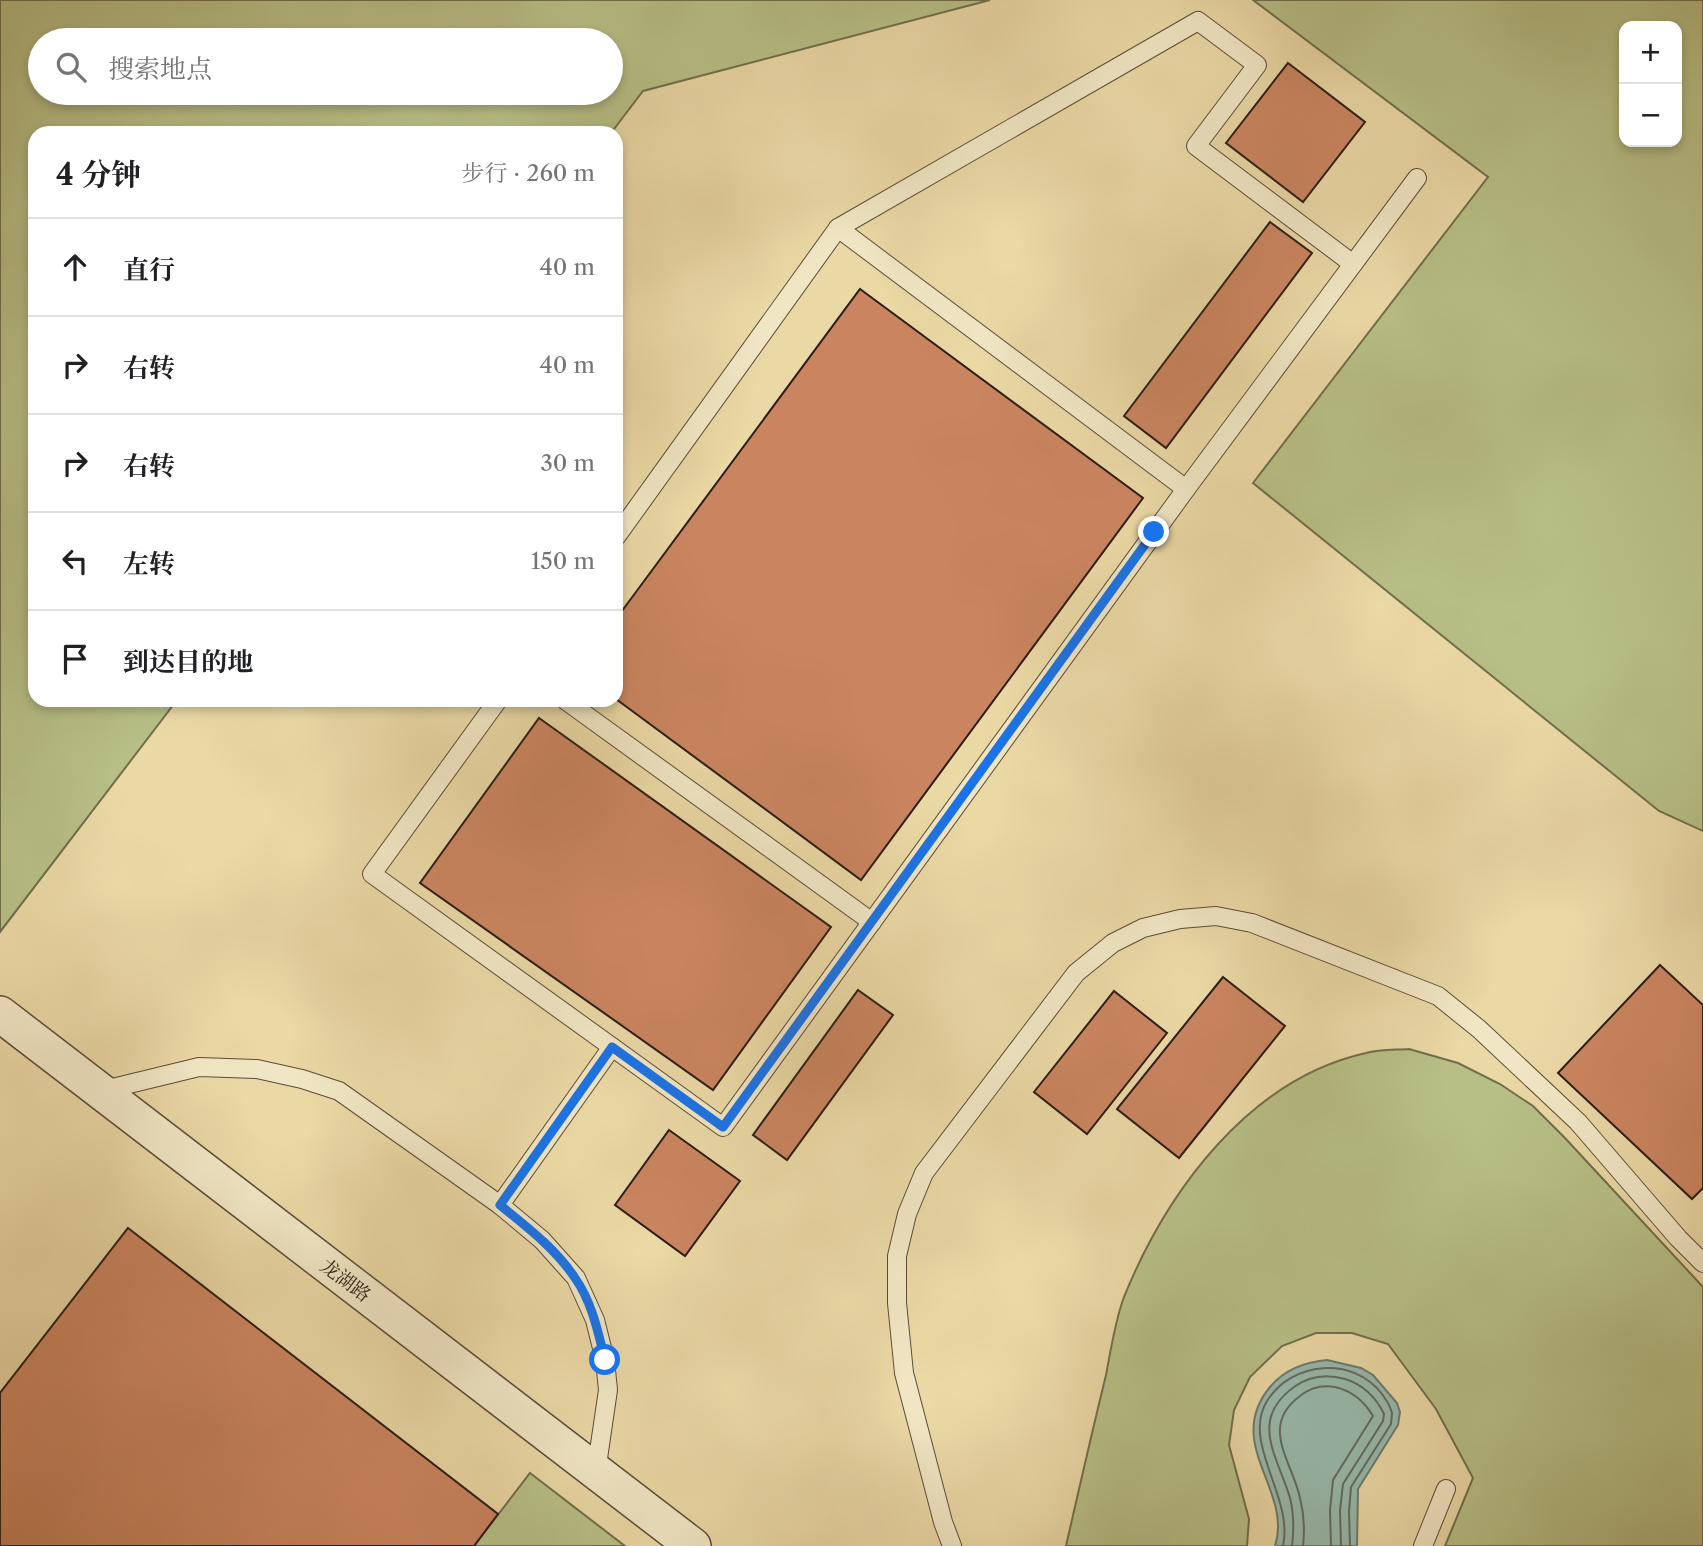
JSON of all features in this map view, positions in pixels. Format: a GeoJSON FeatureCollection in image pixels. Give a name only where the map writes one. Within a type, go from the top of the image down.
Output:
{"type":"FeatureCollection","features":[{"type":"Feature","properties":{"kind":"street","name":"龙湖路"},"geometry":{"type":"LineString","coordinates":[[0,1014],[693,1546]]}},
{"type":"Feature","properties":{"kind":"lane"},"geometry":{"type":"LineString","coordinates":[[623,527],[838,228],[1198,21],[1257,65],[1196,146],[1353,264]]}},
{"type":"Feature","properties":{"kind":"lane"},"geometry":{"type":"LineString","coordinates":[[493,707],[372,874],[723,1127],[1186,489],[1417,178]]}},
{"type":"Feature","properties":{"kind":"lane"},"geometry":{"type":"LineString","coordinates":[[838,228],[1186,489]]}},
{"type":"Feature","properties":{"kind":"lane"},"geometry":{"type":"LineString","coordinates":[[575,707],[872,922]]}},
{"type":"Feature","properties":{"kind":"lane"},"geometry":{"type":"LineString","coordinates":[[952,1546],[943,1522],[904,1373],[897,1303],[897,1256],[907,1214],[924,1173],[1076,973],[1113,943],[1143,928],[1180,919],[1216,916],[1252,923],[1438,996],[1479,1029],[1578,1122],[1678,1238],[1703,1263]]}},
{"type":"Feature","properties":{"kind":"lane"},"geometry":{"type":"LineString","coordinates":[[500,1205],[612,1047]]}},
{"type":"Feature","properties":{"kind":"lane"},"geometry":{"type":"LineString","coordinates":[[100,1091],[199,1067],[257,1069],[302,1079],[339,1091],[500,1205],[542,1240],[576,1278],[596,1320],[605,1360],[608,1391],[596,1472]]}},
{"type":"Feature","properties":{"kind":"lane"},"geometry":{"type":"LineString","coordinates":[[1423,1546],[1446,1489]]}},
{"type":"Feature","properties":{"kind":"green space"},"geometry":{"type":"Polygon","coordinates":[[[0,0],[990,0],[643,91],[616,126],[28,126],[28,707],[172,707],[0,932],[0,0]]]}},
{"type":"Feature","properties":{"kind":"green space"},"geometry":{"type":"Polygon","coordinates":[[[1253,0],[1703,0],[1703,831],[1659,811],[1253,483],[1488,177],[1253,0]]]}},
{"type":"Feature","properties":{"kind":"green space"},"geometry":{"type":"Polygon","coordinates":[[[1409,1049],[1458,1063],[1500,1084],[1533,1106],[1703,1287],[1703,1546],[1445,1546],[1473,1478],[1436,1409],[1388,1344],[1352,1333],[1316,1333],[1282,1346],[1250,1377],[1234,1410],[1229,1445],[1249,1519],[1247,1546],[1066,1546],[1124,1297],[1142,1257],[1189,1180],[1217,1145],[1249,1114],[1285,1087],[1324,1067],[1366,1053],[1409,1049]]]}},
{"type":"Feature","properties":{"kind":"green space"},"geometry":{"type":"Polygon","coordinates":[[[530,1473],[625,1546],[474,1546],[530,1473]]]}},
{"type":"Feature","properties":{"kind":"water"},"geometry":{"type":"Polygon","coordinates":[[[1327,1360],[1361,1368],[1373,1375],[1397,1403],[1400,1412],[1398,1425],[1358,1489],[1357,1546],[1275,1546],[1278,1525],[1275,1506],[1256,1448],[1253,1428],[1257,1408],[1270,1387],[1282,1376],[1303,1365],[1327,1360]]]}},
{"type":"Feature","properties":{"kind":"building"},"geometry":{"type":"Polygon","coordinates":[[[1288,63],[1365,122],[1303,202],[1226,143],[1288,63]]]}},
{"type":"Feature","properties":{"kind":"building"},"geometry":{"type":"Polygon","coordinates":[[[1270,222],[1312,253],[1166,448],[1124,416],[1270,222]]]}},
{"type":"Feature","properties":{"kind":"building"},"geometry":{"type":"Polygon","coordinates":[[[860,289],[1143,498],[861,880],[623,704],[623,610],[860,289]]]}},
{"type":"Feature","properties":{"kind":"building"},"geometry":{"type":"Polygon","coordinates":[[[539,718],[831,927],[713,1090],[420,883],[539,718]]]}},
{"type":"Feature","properties":{"kind":"building"},"geometry":{"type":"Polygon","coordinates":[[[1660,965],[1703,1005],[1703,1188],[1692,1199],[1558,1073],[1660,965]]]}},
{"type":"Feature","properties":{"kind":"building"},"geometry":{"type":"Polygon","coordinates":[[[1223,977],[1285,1026],[1179,1158],[1117,1109],[1223,977]]]}},
{"type":"Feature","properties":{"kind":"building"},"geometry":{"type":"Polygon","coordinates":[[[858,990],[893,1015],[787,1160],[753,1135],[858,990]]]}},
{"type":"Feature","properties":{"kind":"building"},"geometry":{"type":"Polygon","coordinates":[[[1114,991],[1167,1033],[1087,1134],[1034,1092],[1114,991]]]}},
{"type":"Feature","properties":{"kind":"building"},"geometry":{"type":"Polygon","coordinates":[[[669,1130],[740,1181],[685,1256],[615,1205],[669,1130]]]}},
{"type":"Feature","properties":{"kind":"building"},"geometry":{"type":"Polygon","coordinates":[[[128,1228],[498,1514],[474,1546],[0,1546],[0,1393],[128,1228]]]}},
{"type":"Feature","properties":{"kind":"route"},"geometry":{"type":"LineString","coordinates":[[605,1360],[596,1320],[576,1278],[542,1240],[500,1205],[612,1047],[723,1127],[1154,532]]}}]}
